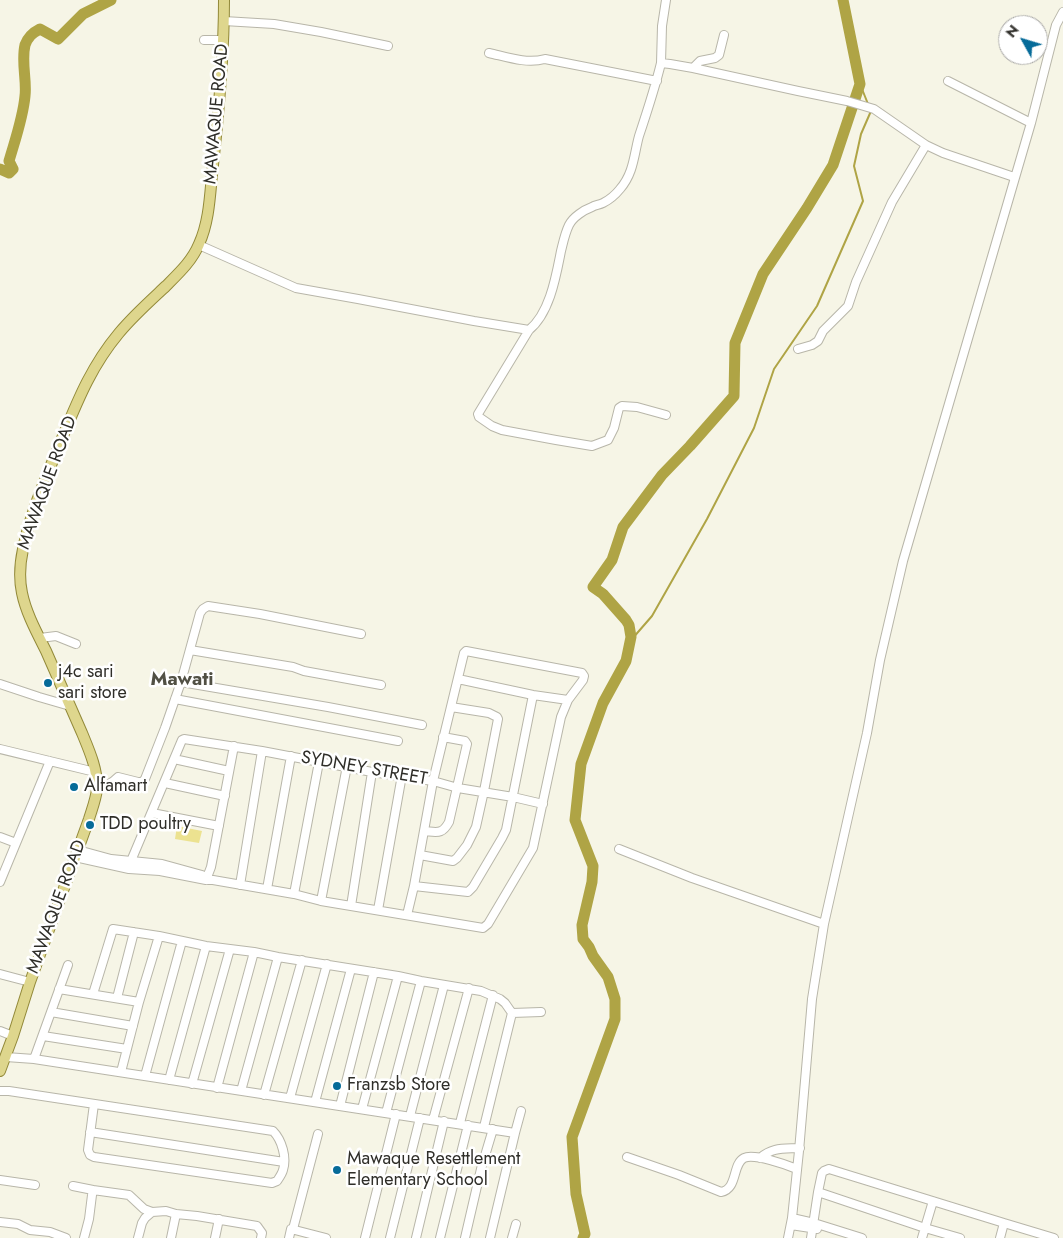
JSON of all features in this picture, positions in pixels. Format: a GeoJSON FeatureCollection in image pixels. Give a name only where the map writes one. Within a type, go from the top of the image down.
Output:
{"type":"FeatureCollection","features":[{"type":"Feature","properties":{"kind":"main road","name":"MAWAQUE ROAD"},"geometry":{"type":"LineString","coordinates":[[0,1071],[77,854],[93,807],[97,788],[95,772],[88,748],[23,596],[20,567],[22,550],[47,475],[81,391],[91,373],[104,352],[126,326],[184,268],[195,254],[199,245],[205,227],[209,204],[220,96],[224,0]]}},
{"type":"Feature","properties":{"kind":"street"},"geometry":{"type":"LineString","coordinates":[[666,0],[662,26],[661,63],[639,138],[632,171],[621,188],[612,196],[602,204],[581,213],[569,224],[554,282],[545,308],[537,322],[529,330],[478,414],[478,417],[502,430],[592,446],[608,440],[614,428],[619,408],[622,406],[637,407],[666,415]]}},
{"type":"Feature","properties":{"kind":"street"},"geometry":{"type":"LineString","coordinates":[[788,1238],[800,1148],[812,999],[824,924],[867,733],[880,660],[903,561],[1030,123],[1056,25],[1063,12]]}},
{"type":"Feature","properties":{"kind":"street"},"geometry":{"type":"LineString","coordinates":[[224,20],[274,24],[388,46]]}},
{"type":"Feature","properties":{"kind":"street"},"geometry":{"type":"LineString","coordinates":[[693,68],[700,61],[715,58],[719,55],[724,35]]}},
{"type":"Feature","properties":{"kind":"street"},"geometry":{"type":"LineString","coordinates":[[204,40],[223,40]]}},
{"type":"Feature","properties":{"kind":"street"},"geometry":{"type":"LineString","coordinates":[[489,52],[513,59],[535,61],[545,59],[657,81]]}},
{"type":"Feature","properties":{"kind":"street"},"geometry":{"type":"LineString","coordinates":[[661,63],[693,68],[847,101],[874,109],[926,145],[942,153],[1014,177]]}},
{"type":"Feature","properties":{"kind":"street"},"geometry":{"type":"LineString","coordinates":[[948,81],[1030,123]]}},
{"type":"Feature","properties":{"kind":"street"},"geometry":{"type":"LineString","coordinates":[[798,349],[818,341],[823,331],[848,306],[856,282],[892,202],[926,145]]}},
{"type":"Feature","properties":{"kind":"street"},"geometry":{"type":"LineString","coordinates":[[199,245],[296,288],[529,330]]}},
{"type":"Feature","properties":{"kind":"street"},"geometry":{"type":"LineString","coordinates":[[93,807],[118,777],[138,782],[142,782],[145,779],[181,682],[203,608],[208,606],[260,614],[361,634]]}},
{"type":"Feature","properties":{"kind":"street"},"geometry":{"type":"LineString","coordinates":[[40,638],[55,636],[76,644]]}},
{"type":"Feature","properties":{"kind":"street"},"geometry":{"type":"LineString","coordinates":[[190,650],[294,667],[304,671],[381,685]]}},
{"type":"Feature","properties":{"kind":"street"},"geometry":{"type":"LineString","coordinates":[[77,854],[111,859],[130,865],[161,868],[321,901],[483,928],[532,852],[561,717],[568,700],[583,680],[584,676],[582,673],[466,651],[463,656],[450,707],[433,781],[407,915]]}},
{"type":"Feature","properties":{"kind":"street"},"geometry":{"type":"LineString","coordinates":[[458,679],[533,695],[568,700]]}},
{"type":"Feature","properties":{"kind":"street"},"geometry":{"type":"LineString","coordinates":[[181,682],[422,725]]}},
{"type":"Feature","properties":{"kind":"street"},"geometry":{"type":"LineString","coordinates":[[0,684],[70,706]]}},
{"type":"Feature","properties":{"kind":"street"},"geometry":{"type":"LineString","coordinates":[[414,886],[468,892],[473,887],[506,830],[533,695]]}},
{"type":"Feature","properties":{"kind":"street"},"geometry":{"type":"LineString","coordinates":[[175,699],[398,741]]}},
{"type":"Feature","properties":{"kind":"street"},"geometry":{"type":"LineString","coordinates":[[420,855],[453,861],[457,858],[467,845],[476,827],[484,791],[498,719],[489,713],[450,707]]}},
{"type":"Feature","properties":{"kind":"street"},"geometry":{"type":"LineString","coordinates":[[424,831],[438,832],[446,828],[458,788],[466,743],[443,737]]}},
{"type":"Feature","properties":{"kind":"street","name":"SYDNEY STREET"},"geometry":{"type":"LineString","coordinates":[[174,759],[184,739],[433,781],[458,788],[484,791],[543,804]]}},
{"type":"Feature","properties":{"kind":"street"},"geometry":{"type":"LineString","coordinates":[[209,879],[234,746]]}},
{"type":"Feature","properties":{"kind":"street"},"geometry":{"type":"LineString","coordinates":[[0,749],[95,772]]}},
{"type":"Feature","properties":{"kind":"street"},"geometry":{"type":"LineString","coordinates":[[240,885],[262,751]]}},
{"type":"Feature","properties":{"kind":"street"},"geometry":{"type":"LineString","coordinates":[[267,889],[292,756]]}},
{"type":"Feature","properties":{"kind":"street"},"geometry":{"type":"LineString","coordinates":[[130,865],[174,759],[229,771]]}},
{"type":"Feature","properties":{"kind":"street"},"geometry":{"type":"LineString","coordinates":[[0,882],[50,761]]}},
{"type":"Feature","properties":{"kind":"street"},"geometry":{"type":"LineString","coordinates":[[294,894],[319,762]]}},
{"type":"Feature","properties":{"kind":"street"},"geometry":{"type":"LineString","coordinates":[[321,901],[347,766]]}},
{"type":"Feature","properties":{"kind":"street"},"geometry":{"type":"LineString","coordinates":[[350,906],[372,772]]}},
{"type":"Feature","properties":{"kind":"street"},"geometry":{"type":"LineString","coordinates":[[378,910],[402,776]]}},
{"type":"Feature","properties":{"kind":"street"},"geometry":{"type":"LineString","coordinates":[[97,788],[112,783]]}},
{"type":"Feature","properties":{"kind":"street"},"geometry":{"type":"LineString","coordinates":[[165,783],[225,796]]}},
{"type":"Feature","properties":{"kind":"street"},"geometry":{"type":"LineString","coordinates":[[152,813],[219,826]]}},
{"type":"Feature","properties":{"kind":"street"},"geometry":{"type":"LineString","coordinates":[[0,837],[16,843]]}},
{"type":"Feature","properties":{"kind":"street"},"geometry":{"type":"LineString","coordinates":[[619,849],[692,878],[824,924]]}},
{"type":"Feature","properties":{"kind":"street"},"geometry":{"type":"LineString","coordinates":[[93,994],[112,930],[114,929],[206,946],[254,952],[469,988],[493,995],[505,1003],[512,1013],[484,1127]]}},
{"type":"Feature","properties":{"kind":"street"},"geometry":{"type":"LineString","coordinates":[[117,998],[134,932]]}},
{"type":"Feature","properties":{"kind":"street"},"geometry":{"type":"LineString","coordinates":[[121,1072],[159,936]]}},
{"type":"Feature","properties":{"kind":"street"},"geometry":{"type":"LineString","coordinates":[[145,1076],[182,941]]}},
{"type":"Feature","properties":{"kind":"street"},"geometry":{"type":"LineString","coordinates":[[169,1080],[206,946]]}},
{"type":"Feature","properties":{"kind":"street"},"geometry":{"type":"LineString","coordinates":[[192,1084],[230,949]]}},
{"type":"Feature","properties":{"kind":"street"},"geometry":{"type":"LineString","coordinates":[[217,1088],[254,952]]}},
{"type":"Feature","properties":{"kind":"street"},"geometry":{"type":"LineString","coordinates":[[241,1091],[278,957]]}},
{"type":"Feature","properties":{"kind":"street"},"geometry":{"type":"LineString","coordinates":[[264,1095],[302,960]]}},
{"type":"Feature","properties":{"kind":"street"},"geometry":{"type":"LineString","coordinates":[[290,1098],[326,964]]}},
{"type":"Feature","properties":{"kind":"street"},"geometry":{"type":"LineString","coordinates":[[34,1059],[68,965]]}},
{"type":"Feature","properties":{"kind":"street"},"geometry":{"type":"LineString","coordinates":[[315,1102],[350,969]]}},
{"type":"Feature","properties":{"kind":"street"},"geometry":{"type":"LineString","coordinates":[[340,1106],[374,972]]}},
{"type":"Feature","properties":{"kind":"street"},"geometry":{"type":"LineString","coordinates":[[0,974],[30,982]]}},
{"type":"Feature","properties":{"kind":"street"},"geometry":{"type":"LineString","coordinates":[[362,1109],[398,976]]}},
{"type":"Feature","properties":{"kind":"street"},"geometry":{"type":"LineString","coordinates":[[386,1113],[421,981]]}},
{"type":"Feature","properties":{"kind":"street"},"geometry":{"type":"LineString","coordinates":[[410,1116],[444,985]]}},
{"type":"Feature","properties":{"kind":"street"},"geometry":{"type":"LineString","coordinates":[[433,1120],[469,988]]}},
{"type":"Feature","properties":{"kind":"street"},"geometry":{"type":"LineString","coordinates":[[59,989],[140,1002]]}},
{"type":"Feature","properties":{"kind":"street"},"geometry":{"type":"LineString","coordinates":[[460,1123],[493,995]]}},
{"type":"Feature","properties":{"kind":"street"},"geometry":{"type":"LineString","coordinates":[[51,1012],[133,1026]]}},
{"type":"Feature","properties":{"kind":"street"},"geometry":{"type":"LineString","coordinates":[[512,1013],[541,1012]]}},
{"type":"Feature","properties":{"kind":"street"},"geometry":{"type":"LineString","coordinates":[[0,1031],[13,1036]]}},
{"type":"Feature","properties":{"kind":"street"},"geometry":{"type":"LineString","coordinates":[[43,1036],[127,1049]]}},
{"type":"Feature","properties":{"kind":"street"},"geometry":{"type":"LineString","coordinates":[[6,1057],[34,1059],[515,1132]]}},
{"type":"Feature","properties":{"kind":"street"},"geometry":{"type":"LineString","coordinates":[[0,1091],[9,1091],[273,1131],[279,1138],[283,1151],[284,1170],[277,1181],[272,1183],[94,1157],[88,1150],[94,1104]]}},
{"type":"Feature","properties":{"kind":"street"},"geometry":{"type":"LineString","coordinates":[[490,1238],[522,1110]]}},
{"type":"Feature","properties":{"kind":"street"},"geometry":{"type":"LineString","coordinates":[[365,1238],[396,1114]]}},
{"type":"Feature","properties":{"kind":"street"},"geometry":{"type":"LineString","coordinates":[[390,1238],[420,1118]]}},
{"type":"Feature","properties":{"kind":"street"},"geometry":{"type":"LineString","coordinates":[[416,1238],[444,1121]]}},
{"type":"Feature","properties":{"kind":"street"},"geometry":{"type":"LineString","coordinates":[[440,1238],[468,1125]]}},
{"type":"Feature","properties":{"kind":"street"},"geometry":{"type":"LineString","coordinates":[[465,1238],[492,1129]]}},
{"type":"Feature","properties":{"kind":"street"},"geometry":{"type":"LineString","coordinates":[[90,1132],[284,1162]]}},
{"type":"Feature","properties":{"kind":"street"},"geometry":{"type":"LineString","coordinates":[[318,1134],[291,1233],[326,1238]]}},
{"type":"Feature","properties":{"kind":"street"},"geometry":{"type":"LineString","coordinates":[[760,1158],[768,1152],[775,1150],[800,1148]]}},
{"type":"Feature","properties":{"kind":"street"},"geometry":{"type":"LineString","coordinates":[[627,1157],[679,1174],[721,1192],[731,1187],[740,1160],[745,1157],[751,1156],[778,1162],[797,1169]]}},
{"type":"Feature","properties":{"kind":"street"},"geometry":{"type":"LineString","coordinates":[[811,1238],[822,1173],[830,1170],[1051,1238]]}},
{"type":"Feature","properties":{"kind":"street"},"geometry":{"type":"LineString","coordinates":[[0,1180],[35,1185]]}},
{"type":"Feature","properties":{"kind":"street"},"geometry":{"type":"LineString","coordinates":[[73,1186],[129,1195],[144,1209],[152,1212],[166,1210],[176,1214],[257,1226],[262,1233],[261,1238]]}},
{"type":"Feature","properties":{"kind":"street"},"geometry":{"type":"LineString","coordinates":[[84,1238],[93,1190]]}},
{"type":"Feature","properties":{"kind":"street"},"geometry":{"type":"LineString","coordinates":[[818,1192],[960,1238]]}},
{"type":"Feature","properties":{"kind":"street"},"geometry":{"type":"LineString","coordinates":[[922,1238],[933,1201]]}},
{"type":"Feature","properties":{"kind":"street"},"geometry":{"type":"LineString","coordinates":[[138,1238],[145,1218],[152,1212]]}},
{"type":"Feature","properties":{"kind":"street"},"geometry":{"type":"LineString","coordinates":[[171,1238],[176,1214]]}},
{"type":"Feature","properties":{"kind":"street"},"geometry":{"type":"LineString","coordinates":[[215,1238],[219,1219]]}},
{"type":"Feature","properties":{"kind":"street"},"geometry":{"type":"LineString","coordinates":[[791,1221],[862,1238]]}},
{"type":"Feature","properties":{"kind":"street"},"geometry":{"type":"LineString","coordinates":[[0,1222],[18,1224],[30,1230],[57,1234],[66,1238]]}},
{"type":"Feature","properties":{"kind":"street"},"geometry":{"type":"LineString","coordinates":[[1000,1238],[1004,1223]]}},
{"type":"Feature","properties":{"kind":"street"},"geometry":{"type":"LineString","coordinates":[[512,1238],[516,1224]]}},
{"type":"Feature","properties":{"kind":"street"},"geometry":{"type":"LineString","coordinates":[[814,1225],[848,1238]]}},
{"type":"Feature","properties":{"kind":"shaded area"},"geometry":{"type":"Polygon","coordinates":[[[177,826],[202,831],[199,843],[175,839],[177,826]]]}},
{"type":"Feature","properties":{"kind":"waterway"},"geometry":{"type":"LineString","coordinates":[[0,169],[9,173],[13,169],[9,161],[24,104],[24,51],[27,40],[40,29],[58,39],[83,14],[111,0]]}},
{"type":"Feature","properties":{"kind":"waterway"},"geometry":{"type":"LineString","coordinates":[[583,1238],[585,1234],[576,1194],[572,1137],[615,1019],[615,999],[608,977],[583,939],[582,925],[592,882],[593,866],[575,820],[581,764],[603,703],[626,661],[631,637],[626,620],[603,594],[593,587],[612,560],[623,527],[662,475],[734,396],[735,343],[763,274],[833,165],[860,84],[843,0]]}},
{"type":"Feature","properties":{"kind":"waterway"},"geometry":{"type":"LineString","coordinates":[[860,84],[868,104]]}},
{"type":"Feature","properties":{"kind":"waterway"},"geometry":{"type":"LineString","coordinates":[[632,639],[652,616],[707,519],[754,428],[774,369],[817,306],[863,201],[854,166],[861,134],[871,111]]}},
{"type":"Feature","properties":{"kind":"place","name":"j4c sari sari store"},"geometry":{"type":"Point","coordinates":[48,683]}},
{"type":"Feature","properties":{"kind":"place","name":"Alfamart"},"geometry":{"type":"Point","coordinates":[74,787]}},
{"type":"Feature","properties":{"kind":"place","name":"TDD poultry"},"geometry":{"type":"Point","coordinates":[90,825]}},
{"type":"Feature","properties":{"kind":"place","name":"Franzsb Store"},"geometry":{"type":"Point","coordinates":[337,1086]}},
{"type":"Feature","properties":{"kind":"place","name":"Mawaque Resettlement Elementary School"},"geometry":{"type":"Point","coordinates":[337,1170]}},
{"type":"Feature","properties":{"kind":"district","name":"Mawati"},"geometry":{"type":"Point","coordinates":[182,680]}}]}
